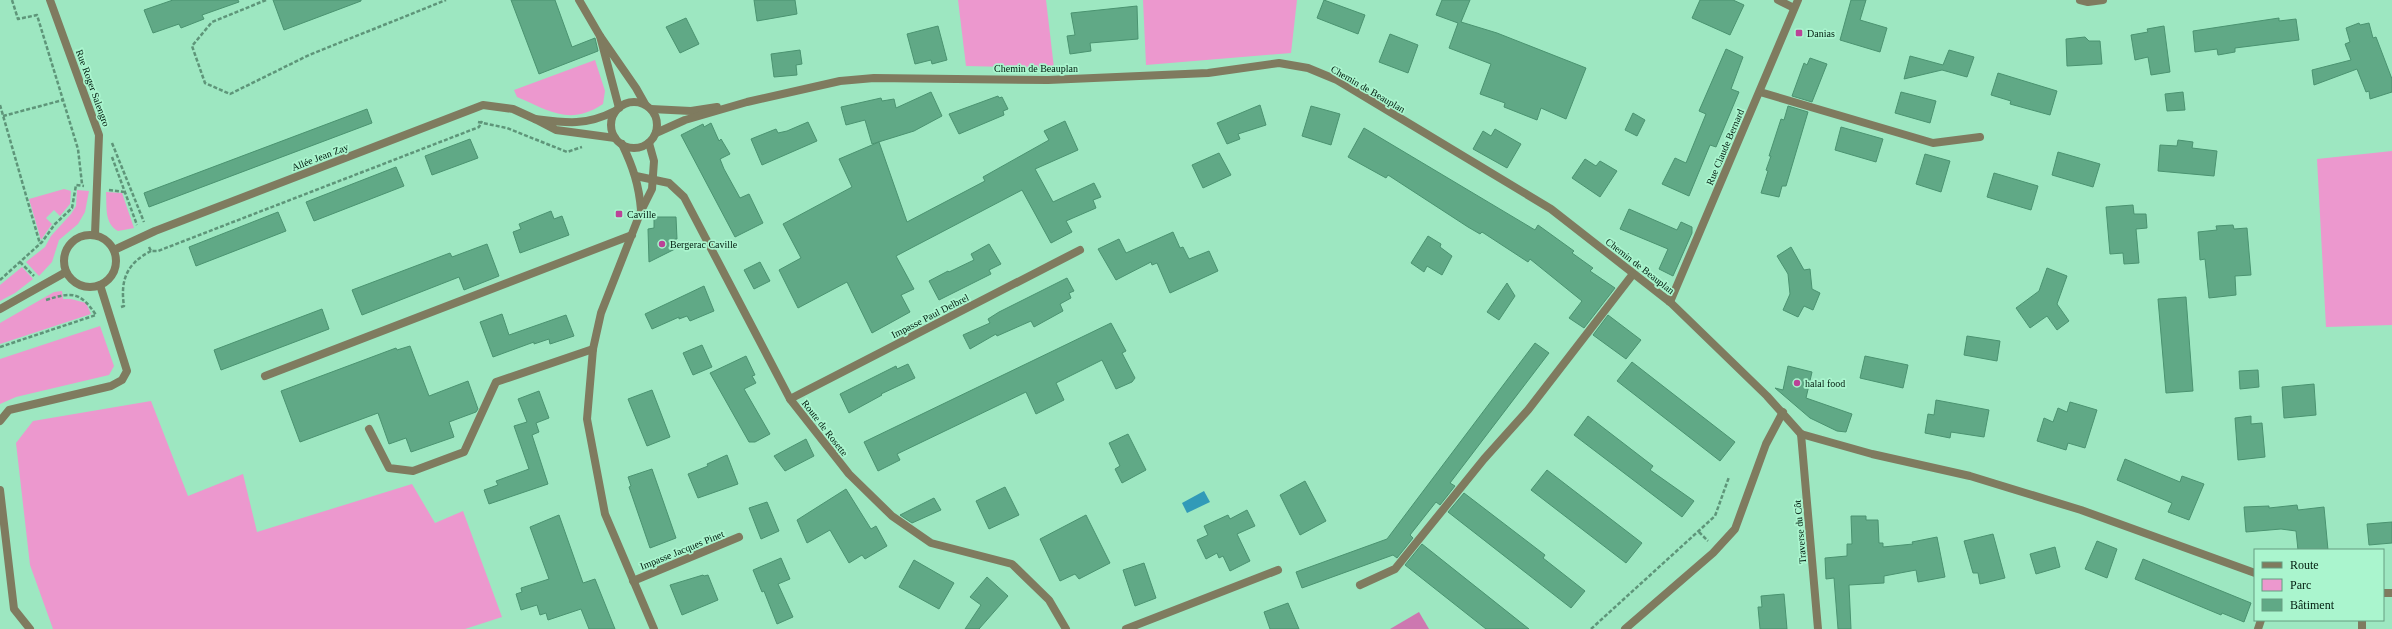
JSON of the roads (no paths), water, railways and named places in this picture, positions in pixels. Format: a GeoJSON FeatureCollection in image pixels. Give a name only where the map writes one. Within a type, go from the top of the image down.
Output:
{"type":"FeatureCollection","features":[{"type":"Feature","properties":{"kind":"street","name":"Rue Roger Salengro"},"geometry":{"type":"LineString","coordinates":[[50,0],[99,134],[95,234]]}},
{"type":"Feature","properties":{"kind":"street"},"geometry":{"type":"LineString","coordinates":[[579,0],[600,36],[636,88],[648,107],[657,122],[656,133],[649,143],[639,148],[628,148],[615,138],[612,133],[610,122],[617,110],[623,104],[634,101],[648,107]]}},
{"type":"Feature","properties":{"kind":"street"},"geometry":{"type":"LineString","coordinates":[[1778,0],[1796,4]]}},
{"type":"Feature","properties":{"kind":"street"},"geometry":{"type":"LineString","coordinates":[[2080,0],[2088,2],[2103,0]]}},
{"type":"Feature","properties":{"kind":"street","name":"Rue Claude Bernard"},"geometry":{"type":"LineString","coordinates":[[1670,302],[1796,4]]}},
{"type":"Feature","properties":{"kind":"street"},"geometry":{"type":"LineString","coordinates":[[600,36],[617,110]]}},
{"type":"Feature","properties":{"kind":"street","name":"Chemin de Beauplan"},"geometry":{"type":"LineString","coordinates":[[648,107],[691,111],[747,102],[840,81],[874,78],[1048,80],[1208,73],[1279,63],[1308,68],[1337,80],[1551,209],[1670,302],[1783,412],[1801,434]]}},
{"type":"Feature","properties":{"kind":"street"},"geometry":{"type":"LineString","coordinates":[[1760,92],[1934,143],[1980,137]]}},
{"type":"Feature","properties":{"kind":"street","name":"Chemin de Beauplan"},"geometry":{"type":"LineString","coordinates":[[656,133],[686,120],[747,102]]}},
{"type":"Feature","properties":{"kind":"street","name":"Allée Jean Zay"},"geometry":{"type":"LineString","coordinates":[[114,250],[155,231],[483,105],[513,109],[556,130],[615,138]]}},
{"type":"Feature","properties":{"kind":"street","name":"Allée Jean Zay"},"geometry":{"type":"LineString","coordinates":[[535,119],[572,124],[601,118],[617,110]]}},
{"type":"Feature","properties":{"kind":"street"},"geometry":{"type":"LineString","coordinates":[[649,143],[654,161],[652,189],[641,211],[601,313],[593,349],[587,419],[605,514],[654,629]]}},
{"type":"Feature","properties":{"kind":"street"},"geometry":{"type":"LineString","coordinates":[[622,144],[636,176],[639,187],[641,211]]}},
{"type":"Feature","properties":{"kind":"street","name":"Route de Rosette"},"geometry":{"type":"LineString","coordinates":[[636,176],[668,182],[684,197],[790,399],[849,474],[892,516],[931,543],[1012,564],[1049,600],[1066,629]]}},
{"type":"Feature","properties":{"kind":"street"},"geometry":{"type":"LineString","coordinates":[[95,234],[107,240],[114,250],[116,263],[112,275],[100,285],[90,287],[78,284],[66,272],[63,265],[64,252],[71,241],[83,235],[95,234]]}},
{"type":"Feature","properties":{"kind":"street"},"geometry":{"type":"LineString","coordinates":[[265,376],[632,235]]}},
{"type":"Feature","properties":{"kind":"street","name":"Impasse Paul Delbrel"},"geometry":{"type":"LineString","coordinates":[[790,399],[1080,250]]}},
{"type":"Feature","properties":{"kind":"street"},"geometry":{"type":"LineString","coordinates":[[0,309],[66,272]]}},
{"type":"Feature","properties":{"kind":"street"},"geometry":{"type":"LineString","coordinates":[[1360,584],[1395,570],[1484,459],[1528,410],[1633,274]]}},
{"type":"Feature","properties":{"kind":"street"},"geometry":{"type":"LineString","coordinates":[[0,421],[9,410],[112,386],[122,380],[127,371],[100,285]]}},
{"type":"Feature","properties":{"kind":"street"},"geometry":{"type":"LineString","coordinates":[[369,429],[389,468],[413,471],[464,452],[496,382],[593,349]]}},
{"type":"Feature","properties":{"kind":"street"},"geometry":{"type":"LineString","coordinates":[[1626,629],[1713,553],[1735,529],[1766,444],[1783,412]]}},
{"type":"Feature","properties":{"kind":"street"},"geometry":{"type":"LineString","coordinates":[[1801,434],[1872,454],[1970,476],[2030,494],[2081,510],[2254,573]]}},
{"type":"Feature","properties":{"kind":"street","name":"Traverse du Côt"},"geometry":{"type":"LineString","coordinates":[[1801,434],[1818,629]]}},
{"type":"Feature","properties":{"kind":"street"},"geometry":{"type":"LineString","coordinates":[[0,490],[14,609],[30,629]]}},
{"type":"Feature","properties":{"kind":"street","name":"Impasse Jacques Pinet"},"geometry":{"type":"LineString","coordinates":[[633,581],[739,538]]}},
{"type":"Feature","properties":{"kind":"street"},"geometry":{"type":"LineString","coordinates":[[1126,629],[1278,570]]}},
{"type":"Feature","properties":{"kind":"water"},"geometry":{"type":"Polygon","coordinates":[[[1204,491],[1210,502],[1187,513],[1182,503],[1204,491]]]}},
{"type":"Feature","properties":{"kind":"place","name":"Danias"},"geometry":{"type":"Point","coordinates":[1799,33]}},
{"type":"Feature","properties":{"kind":"place","name":"Caville"},"geometry":{"type":"Point","coordinates":[619,214]}},
{"type":"Feature","properties":{"kind":"place","name":"Bergerac Caville"},"geometry":{"type":"Point","coordinates":[662,244]}},
{"type":"Feature","properties":{"kind":"place","name":"halal food"},"geometry":{"type":"Point","coordinates":[1797,383]}}]}
